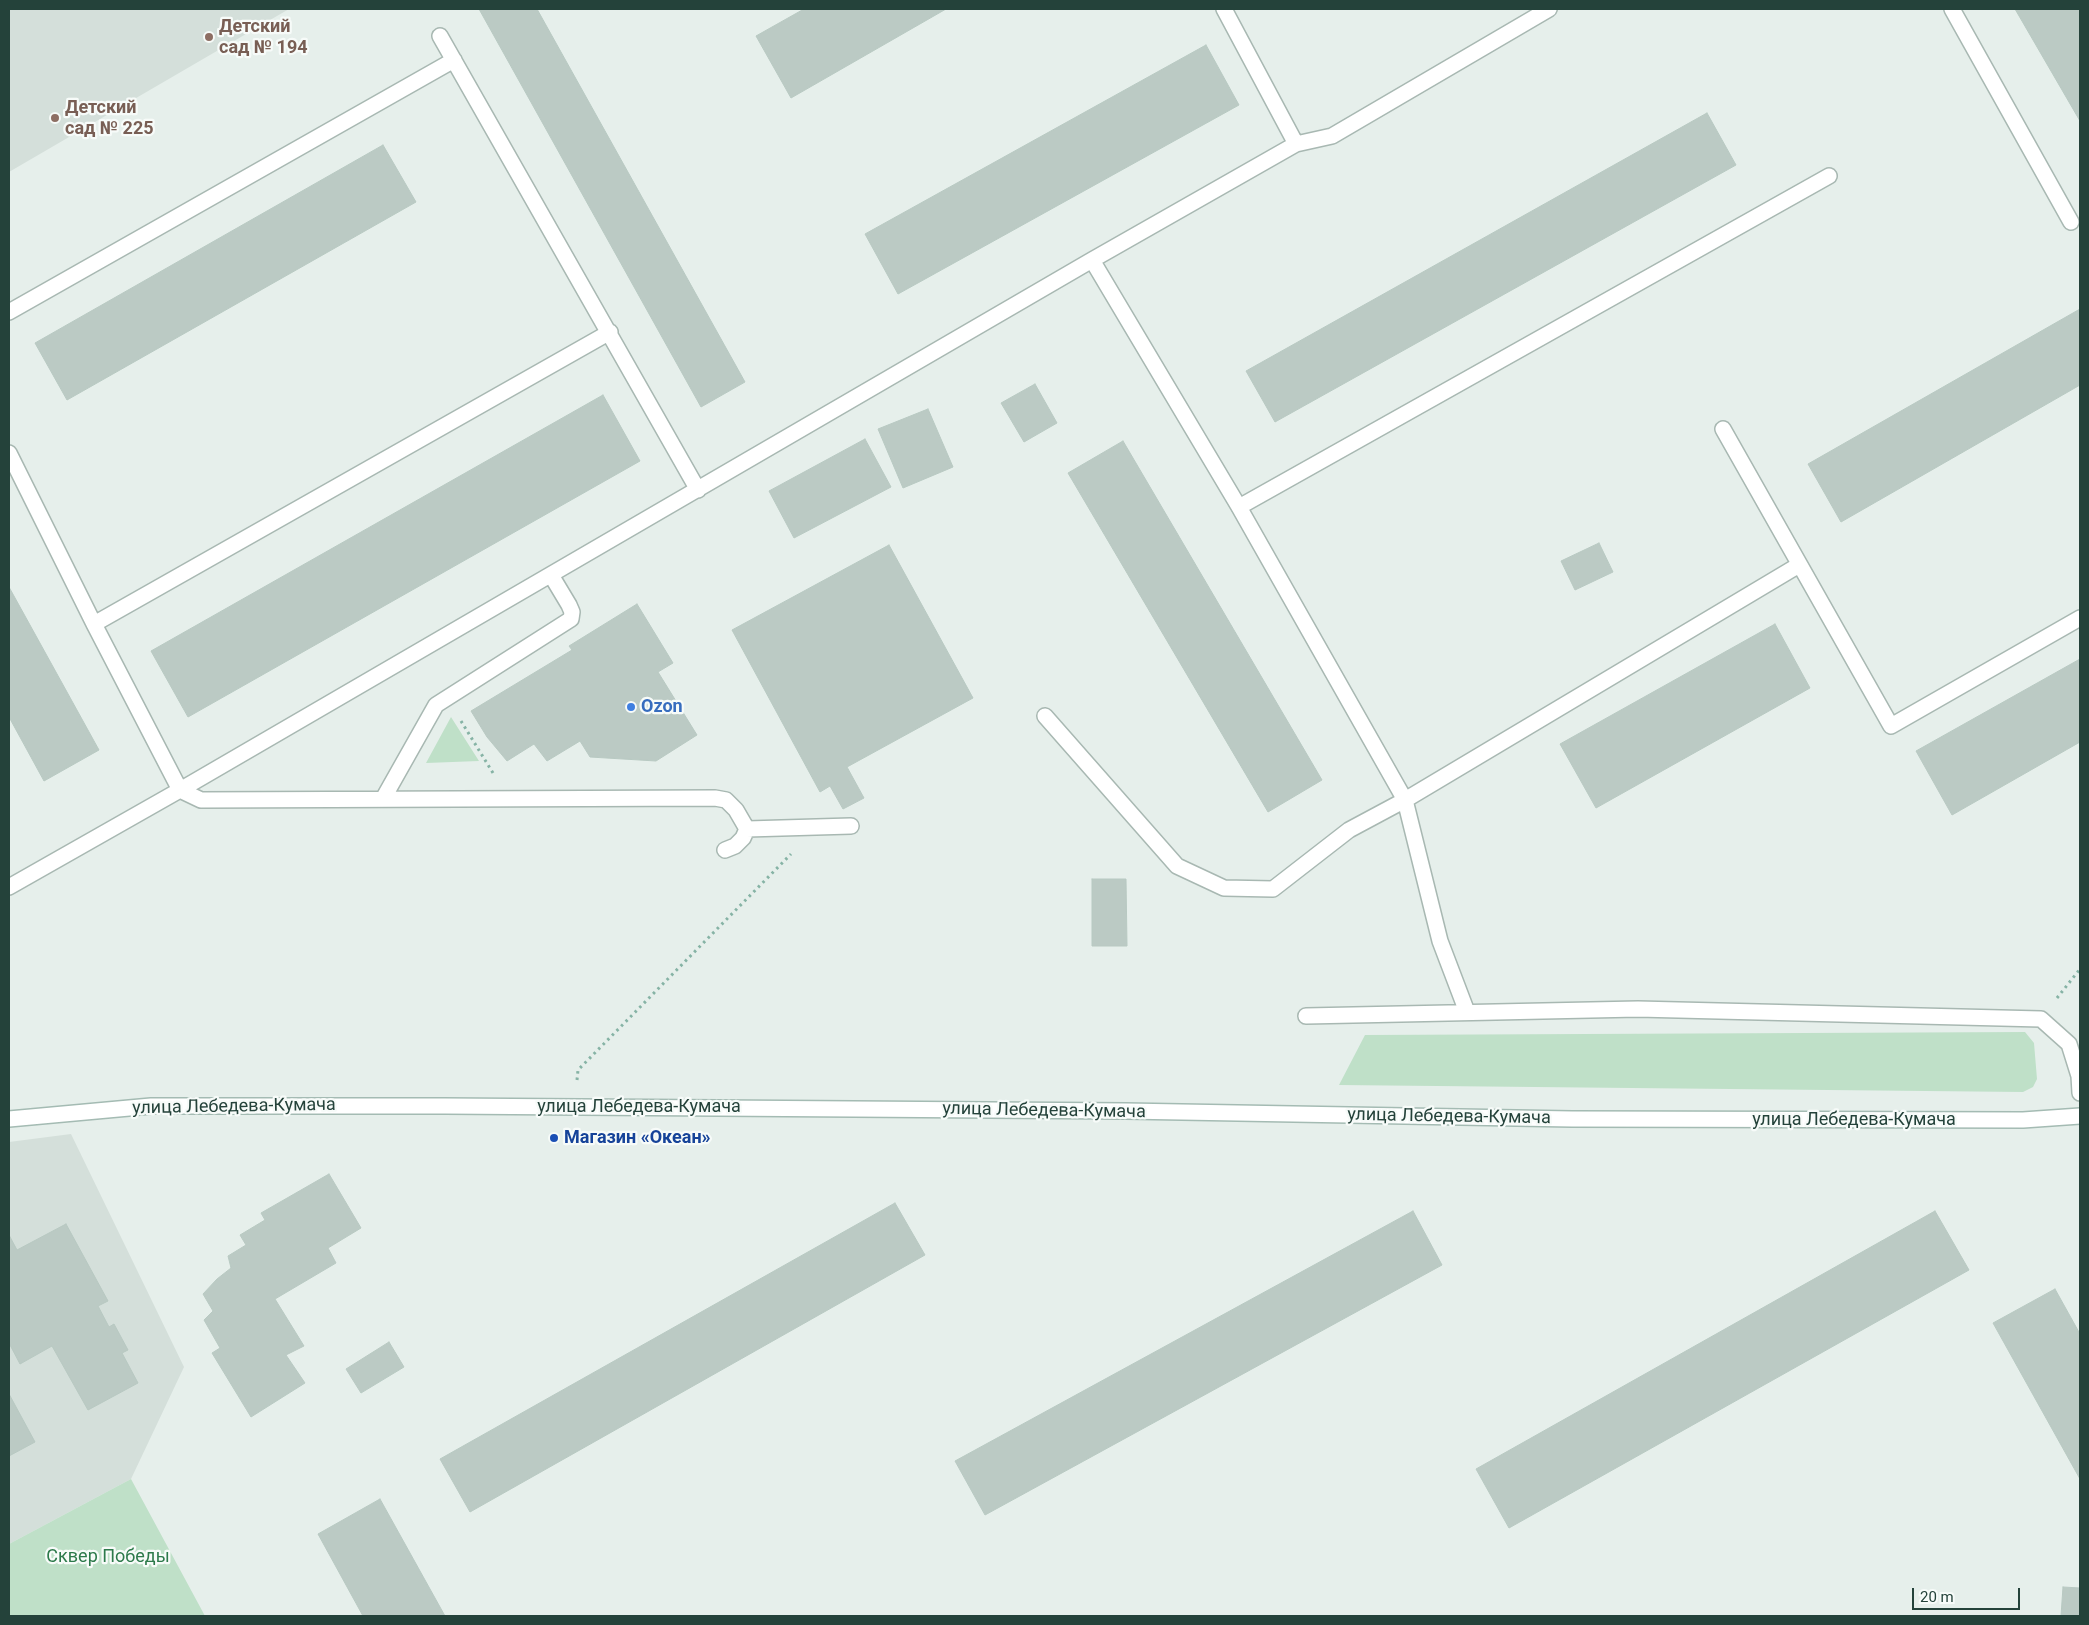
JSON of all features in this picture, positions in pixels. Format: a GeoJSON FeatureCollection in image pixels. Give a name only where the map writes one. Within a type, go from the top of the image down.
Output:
{"type":"FeatureCollection","features":[{"type":"Feature","properties":{"kind":"street"},"geometry":{"type":"LineString","coordinates":[[1224,9],[1296,144]]}},
{"type":"Feature","properties":{"kind":"street"},"geometry":{"type":"LineString","coordinates":[[9,887],[180,790],[1092,260],[1296,144],[1332,136],[1550,9]]}},
{"type":"Feature","properties":{"kind":"street"},"geometry":{"type":"LineString","coordinates":[[1952,9],[2071,222]]}},
{"type":"Feature","properties":{"kind":"street"},"geometry":{"type":"LineString","coordinates":[[440,36],[610,332],[698,490]]}},
{"type":"Feature","properties":{"kind":"street"},"geometry":{"type":"LineString","coordinates":[[9,312],[454,60]]}},
{"type":"Feature","properties":{"kind":"street"},"geometry":{"type":"LineString","coordinates":[[1238,507],[1829,176]]}},
{"type":"Feature","properties":{"kind":"street"},"geometry":{"type":"LineString","coordinates":[[1092,260],[1238,507],[1405,800],[1440,940],[1467,1012]]}},
{"type":"Feature","properties":{"kind":"street"},"geometry":{"type":"LineString","coordinates":[[94,624],[610,332]]}},
{"type":"Feature","properties":{"kind":"street"},"geometry":{"type":"LineString","coordinates":[[1722,429],[1891,726],[2080,618]]}},
{"type":"Feature","properties":{"kind":"street"},"geometry":{"type":"LineString","coordinates":[[9,453],[94,624],[180,790],[201,800],[715,798],[726,800],[747,829]]}},
{"type":"Feature","properties":{"kind":"street"},"geometry":{"type":"LineString","coordinates":[[1045,716],[1177,866],[1224,888],[1273,889],[1349,830],[1405,800],[1800,566]]}},
{"type":"Feature","properties":{"kind":"street"},"geometry":{"type":"LineString","coordinates":[[383,799],[436,705],[571,619],[572,612],[569,605],[551,575]]}},
{"type":"Feature","properties":{"kind":"street"},"geometry":{"type":"LineString","coordinates":[[747,829],[850,826]]}},
{"type":"Feature","properties":{"kind":"street"},"geometry":{"type":"LineString","coordinates":[[725,850],[735,846],[743,838],[747,829]]}},
{"type":"Feature","properties":{"kind":"street"},"geometry":{"type":"LineString","coordinates":[[1306,1016],[1638,1010],[2040,1019],[2068,1044],[2079,1076],[2080,1093]]}},
{"type":"Feature","properties":{"kind":"street","name":"улица Лебедева-Кумача"},"geometry":{"type":"LineString","coordinates":[[9,1119],[151,1106],[1126,1111],[1572,1120],[2023,1120],[2080,1116]]}},
{"type":"Feature","properties":{"kind":"path"},"geometry":{"type":"LineString","coordinates":[[446,697],[509,798]]}},
{"type":"Feature","properties":{"kind":"path"},"geometry":{"type":"LineString","coordinates":[[574,1144],[578,1070],[818,827]]}},
{"type":"Feature","properties":{"kind":"path"},"geometry":{"type":"LineString","coordinates":[[2040,1019],[2080,969]]}},
{"type":"Feature","properties":{"kind":"shaded area","name":"Детский сад № 225"},"geometry":{"type":"Polygon","coordinates":[[[9,9],[289,9],[9,172],[9,9]]]}},
{"type":"Feature","properties":{"kind":"shaded area"},"geometry":{"type":"Polygon","coordinates":[[[71,1134],[184,1367],[131,1479],[9,1544],[9,1142],[71,1134]]]}},
{"type":"Feature","properties":{"kind":"green space"},"geometry":{"type":"Polygon","coordinates":[[[451,717],[479,761],[426,763],[451,717]]]}},
{"type":"Feature","properties":{"kind":"green space"},"geometry":{"type":"Polygon","coordinates":[[[2025,1032],[2034,1043],[2037,1079],[2033,1087],[2023,1092],[1339,1085],[1365,1035],[2025,1032]]]}},
{"type":"Feature","properties":{"kind":"green space","name":"Сквер Победы"},"geometry":{"type":"Polygon","coordinates":[[[131,1479],[205,1616],[9,1616],[9,1544],[131,1479]]]}},
{"type":"Feature","properties":{"kind":"building"},"geometry":{"type":"Polygon","coordinates":[[[479,9],[537,9],[745,382],[701,407],[479,9]]]}},
{"type":"Feature","properties":{"kind":"building"},"geometry":{"type":"Polygon","coordinates":[[[804,9],[946,9],[791,98],[756,36],[804,9]]]}},
{"type":"Feature","properties":{"kind":"building"},"geometry":{"type":"Polygon","coordinates":[[[2015,9],[2080,9],[2080,121],[2015,9]]]}},
{"type":"Feature","properties":{"kind":"building"},"geometry":{"type":"Polygon","coordinates":[[[1206,45],[1239,105],[898,294],[865,234],[1206,45]]]}},
{"type":"Feature","properties":{"kind":"building"},"geometry":{"type":"Polygon","coordinates":[[[1707,113],[1736,165],[1275,422],[1246,371],[1707,113]]]}},
{"type":"Feature","properties":{"kind":"building"},"geometry":{"type":"Polygon","coordinates":[[[383,145],[416,202],[67,400],[35,343],[383,145]]]}},
{"type":"Feature","properties":{"kind":"building"},"geometry":{"type":"Polygon","coordinates":[[[2080,309],[2080,385],[1841,522],[1808,464],[2080,309]]]}},
{"type":"Feature","properties":{"kind":"building"},"geometry":{"type":"Polygon","coordinates":[[[1035,384],[1057,423],[1024,442],[1001,403],[1035,384]]]}},
{"type":"Feature","properties":{"kind":"building"},"geometry":{"type":"Polygon","coordinates":[[[603,395],[640,461],[188,717],[151,651],[603,395]]]}},
{"type":"Feature","properties":{"kind":"building"},"geometry":{"type":"Polygon","coordinates":[[[928,409],[953,467],[903,488],[878,429],[928,409]]]}},
{"type":"Feature","properties":{"kind":"building"},"geometry":{"type":"Polygon","coordinates":[[[865,439],[891,487],[794,538],[769,491],[865,439]]]}},
{"type":"Feature","properties":{"kind":"building"},"geometry":{"type":"Polygon","coordinates":[[[1123,441],[1322,780],[1268,812],[1068,473],[1123,441]]]}},
{"type":"Feature","properties":{"kind":"building"},"geometry":{"type":"Polygon","coordinates":[[[1599,543],[1613,572],[1575,590],[1561,561],[1599,543]]]}},
{"type":"Feature","properties":{"kind":"building"},"geometry":{"type":"Polygon","coordinates":[[[889,545],[973,698],[847,767],[864,798],[843,809],[830,786],[820,792],[732,630],[889,545]]]}},
{"type":"Feature","properties":{"kind":"building"},"geometry":{"type":"Polygon","coordinates":[[[9,587],[99,750],[44,781],[9,717],[9,587]]]}},
{"type":"Feature","properties":{"kind":"building"},"geometry":{"type":"Polygon","coordinates":[[[637,604],[673,663],[658,672],[697,735],[656,761],[590,757],[580,741],[547,761],[534,744],[507,761],[487,737],[471,711],[572,650],[569,646],[637,604]]]}},
{"type":"Feature","properties":{"kind":"building"},"geometry":{"type":"Polygon","coordinates":[[[1775,624],[1810,688],[1596,808],[1560,744],[1775,624]]]}},
{"type":"Feature","properties":{"kind":"building"},"geometry":{"type":"Polygon","coordinates":[[[2080,659],[2080,742],[1952,815],[1916,751],[2080,659]]]}},
{"type":"Feature","properties":{"kind":"building"},"geometry":{"type":"Polygon","coordinates":[[[1092,879],[1126,879],[1127,946],[1092,946],[1092,879]]]}},
{"type":"Feature","properties":{"kind":"building"},"geometry":{"type":"Polygon","coordinates":[[[329,1174],[361,1228],[328,1248],[336,1263],[275,1299],[304,1346],[286,1355],[305,1383],[251,1417],[212,1353],[220,1348],[204,1320],[213,1311],[203,1294],[231,1268],[228,1256],[246,1245],[240,1235],[265,1220],[261,1213],[329,1174]]]}},
{"type":"Feature","properties":{"kind":"building"},"geometry":{"type":"Polygon","coordinates":[[[895,1203],[925,1255],[470,1512],[440,1459],[895,1203]]]}},
{"type":"Feature","properties":{"kind":"building"},"geometry":{"type":"Polygon","coordinates":[[[1413,1211],[1442,1265],[985,1515],[955,1461],[1413,1211]]]}},
{"type":"Feature","properties":{"kind":"building"},"geometry":{"type":"Polygon","coordinates":[[[1935,1211],[1969,1270],[1509,1528],[1476,1469],[1935,1211]]]}},
{"type":"Feature","properties":{"kind":"building"},"geometry":{"type":"Polygon","coordinates":[[[66,1224],[108,1301],[98,1306],[109,1327],[114,1324],[128,1350],[122,1353],[138,1383],[88,1410],[52,1346],[20,1364],[9,1343],[9,1235],[17,1250],[66,1224]]]}},
{"type":"Feature","properties":{"kind":"building"},"geometry":{"type":"Polygon","coordinates":[[[2055,1289],[2080,1334],[2080,1479],[1993,1323],[2055,1289]]]}},
{"type":"Feature","properties":{"kind":"building"},"geometry":{"type":"Polygon","coordinates":[[[389,1342],[404,1367],[361,1393],[346,1369],[389,1342]]]}},
{"type":"Feature","properties":{"kind":"building"},"geometry":{"type":"Polygon","coordinates":[[[9,1394],[35,1442],[9,1456],[9,1394]]]}},
{"type":"Feature","properties":{"kind":"building"},"geometry":{"type":"Polygon","coordinates":[[[380,1499],[445,1616],[363,1616],[318,1534],[380,1499]]]}},
{"type":"Feature","properties":{"kind":"building"},"geometry":{"type":"Polygon","coordinates":[[[2063,1587],[2080,1588],[2080,1616],[2061,1616],[2063,1587]]]}},
{"type":"Feature","properties":{"kind":"place","name":"Детский сад № 194"},"geometry":{"type":"Point","coordinates":[209,37]}},
{"type":"Feature","properties":{"kind":"place","name":"Детский сад № 225"},"geometry":{"type":"Point","coordinates":[55,118]}},
{"type":"Feature","properties":{"kind":"place","name":"Ozon"},"geometry":{"type":"Point","coordinates":[631,707]}},
{"type":"Feature","properties":{"kind":"place","name":"Магазин «Океан»"},"geometry":{"type":"Point","coordinates":[554,1138]}}]}
